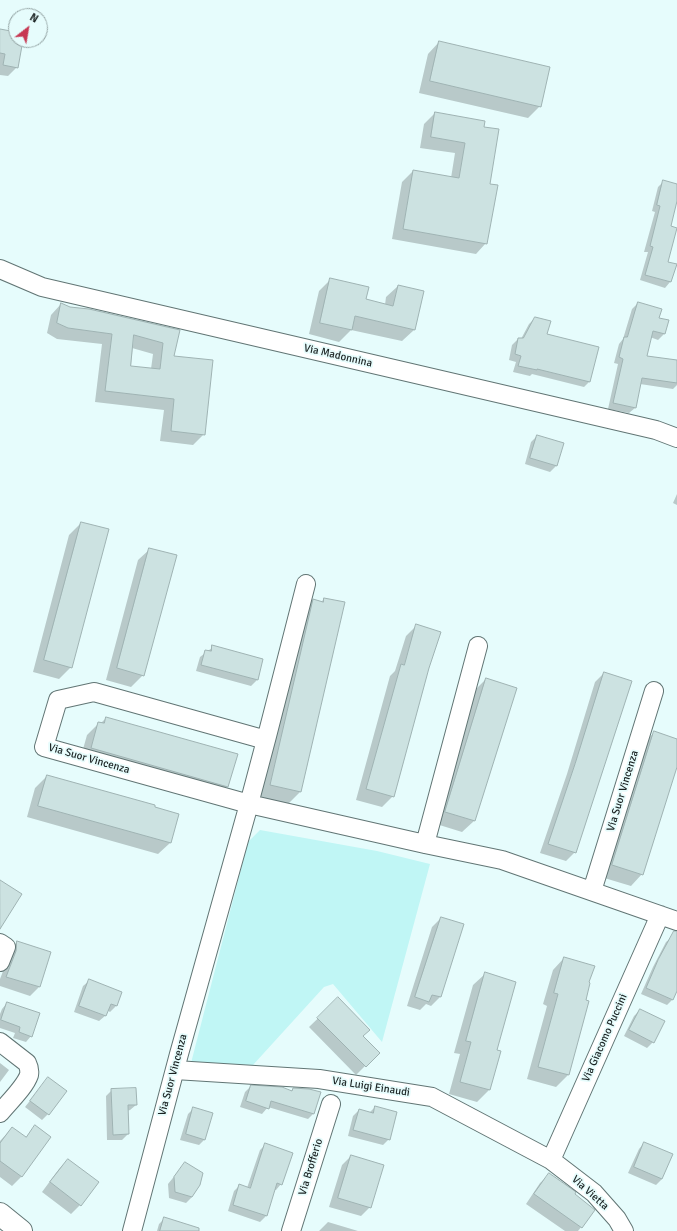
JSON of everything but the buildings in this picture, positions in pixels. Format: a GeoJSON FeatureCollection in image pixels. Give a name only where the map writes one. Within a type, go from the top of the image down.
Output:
{"type":"FeatureCollection","features":[{"type":"Feature","properties":{"kind":"street","name":"Via Madonnina"},"geometry":{"type":"LineString","coordinates":[[0,268],[42,287],[656,430],[677,438]]}},
{"type":"Feature","properties":{"kind":"street","name":"Via Suor Vincenza"},"geometry":{"type":"LineString","coordinates":[[132,1231],[249,804],[306,584]]}},
{"type":"Feature","properties":{"kind":"street"},"geometry":{"type":"LineString","coordinates":[[425,844],[478,646]]}},
{"type":"Feature","properties":{"kind":"street","name":"Via Suor Vincenza"},"geometry":{"type":"LineString","coordinates":[[592,891],[654,691]]}},
{"type":"Feature","properties":{"kind":"street","name":"Via Suor Vincenza"},"geometry":{"type":"LineString","coordinates":[[266,740],[94,692],[58,700],[44,746],[249,804],[502,860],[677,922]]}},
{"type":"Feature","properties":{"kind":"street","name":"Via Giacomo Puccini"},"geometry":{"type":"LineString","coordinates":[[551,1160],[660,915]]}},
{"type":"Feature","properties":{"kind":"street"},"geometry":{"type":"LineString","coordinates":[[0,943],[6,947],[0,962]]}},
{"type":"Feature","properties":{"kind":"street"},"geometry":{"type":"LineString","coordinates":[[0,1042],[27,1063],[30,1068],[28,1076],[22,1086],[0,1113]]}},
{"type":"Feature","properties":{"kind":"street","name":"Via Luigi Einaudi"},"geometry":{"type":"LineString","coordinates":[[175,1070],[319,1079],[432,1097],[551,1160]]}},
{"type":"Feature","properties":{"kind":"street","name":"Via Brofferio"},"geometry":{"type":"LineString","coordinates":[[291,1231],[331,1104]]}},
{"type":"Feature","properties":{"kind":"street","name":"Via Vietta"},"geometry":{"type":"LineString","coordinates":[[551,1160],[594,1194],[617,1219],[624,1231]]}},
{"type":"Feature","properties":{"kind":"street"},"geometry":{"type":"LineString","coordinates":[[0,1214],[21,1231]]}},
{"type":"Feature","properties":{"kind":"shaded area"},"geometry":{"type":"Polygon","coordinates":[[[260,830],[377,851],[430,864],[382,1042],[333,984],[324,987],[253,1065],[191,1063],[248,842],[260,830]]]}}]}
